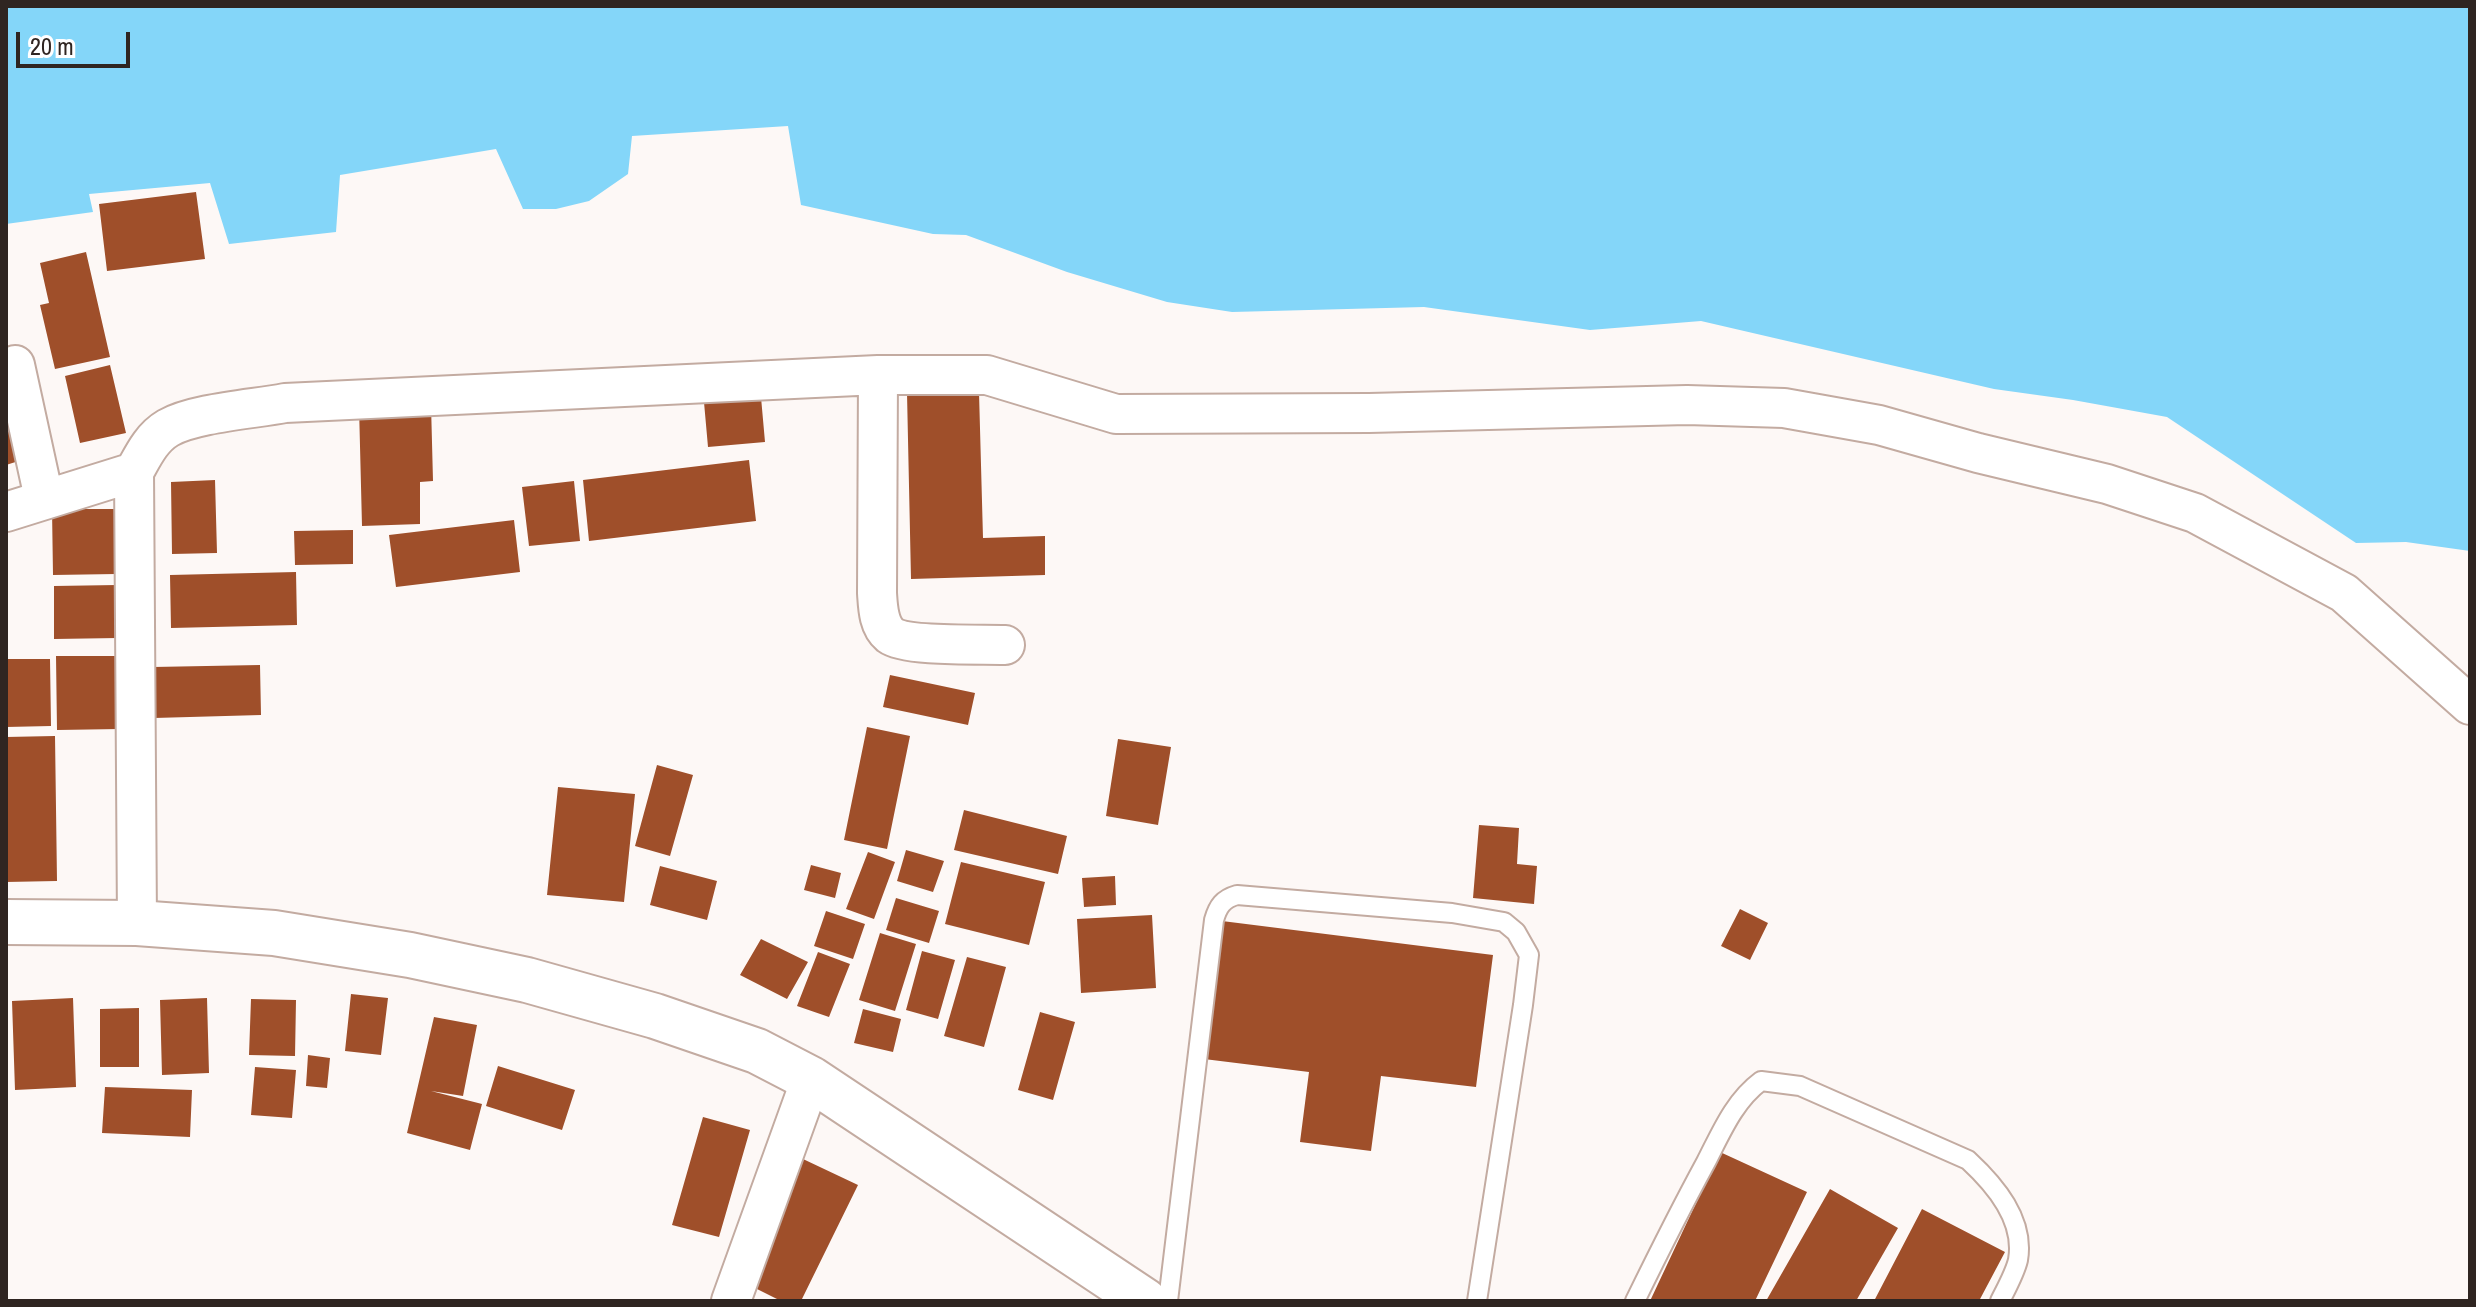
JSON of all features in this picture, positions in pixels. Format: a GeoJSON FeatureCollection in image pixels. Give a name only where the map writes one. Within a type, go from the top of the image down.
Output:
{"type":"FeatureCollection","features":[{"type":"Feature","properties":{"kind":"street"},"geometry":{"type":"LineString","coordinates":[[15,365],[44,498]]}},
{"type":"Feature","properties":{"kind":"street"},"geometry":{"type":"LineString","coordinates":[[878,375],[877,593],[882,625],[889,634],[899,639],[926,643],[1005,645]]}},
{"type":"Feature","properties":{"kind":"street"},"geometry":{"type":"LineString","coordinates":[[137,923],[134,472],[150,443],[168,428],[190,420],[285,403],[878,375],[987,375],[1116,414],[1369,413],[1687,405],[1784,408],[1879,425],[2107,484],[2195,513],[2344,593],[2470,705]]}},
{"type":"Feature","properties":{"kind":"street"},"geometry":{"type":"LineString","coordinates":[[6,512],[134,472]]}},
{"type":"Feature","properties":{"kind":"street"},"geometry":{"type":"LineString","coordinates":[[6,922],[137,923],[274,933],[410,955],[527,980],[655,1016],[757,1051],[811,1079],[1145,1301]]}},
{"type":"Feature","properties":{"kind":"street"},"geometry":{"type":"LineString","coordinates":[[731,1301],[811,1079]]}},
{"type":"Feature","properties":{"kind":"lane"},"geometry":{"type":"LineString","coordinates":[[1168,1301],[1214,920],[1217,908],[1226,899],[1237,895],[1452,913],[1504,922],[1523,942],[1529,955],[1523,1005],[1477,1301]]}},
{"type":"Feature","properties":{"kind":"lane"},"geometry":{"type":"LineString","coordinates":[[1635,1301],[1732,1114],[1747,1092],[1761,1081],[1800,1086],[1968,1160],[2002,1198],[2017,1229],[2018,1260],[2000,1301]]}},
{"type":"Feature","properties":{"kind":"water"},"geometry":{"type":"Polygon","coordinates":[[[6,6],[2470,6],[2470,551],[2406,542],[2356,543],[2167,417],[1994,389],[1701,321],[1590,330],[1424,307],[1232,312],[1167,302],[1067,272],[966,235],[933,234],[801,205],[788,126],[632,136],[628,174],[589,201],[556,209],[523,209],[496,149],[340,175],[336,232],[229,244],[210,183],[89,194],[93,212],[6,224],[6,6]]]}},
{"type":"Feature","properties":{"kind":"building"},"geometry":{"type":"Polygon","coordinates":[[[196,192],[205,259],[107,271],[99,204],[196,192]]]}},
{"type":"Feature","properties":{"kind":"building"},"geometry":{"type":"Polygon","coordinates":[[[86,252],[110,357],[55,369],[40,305],[49,303],[40,263],[86,252]]]}},
{"type":"Feature","properties":{"kind":"building"},"geometry":{"type":"Polygon","coordinates":[[[110,365],[126,433],[80,443],[65,376],[110,365]]]}},
{"type":"Feature","properties":{"kind":"building"},"geometry":{"type":"Polygon","coordinates":[[[760,386],[765,442],[708,447],[703,391],[760,386]]]}},
{"type":"Feature","properties":{"kind":"building"},"geometry":{"type":"Polygon","coordinates":[[[979,392],[983,538],[1045,536],[1045,575],[911,579],[907,393],[979,392]]]}},
{"type":"Feature","properties":{"kind":"building"},"geometry":{"type":"Polygon","coordinates":[[[6,397],[25,459],[6,465],[6,397]]]}},
{"type":"Feature","properties":{"kind":"building"},"geometry":{"type":"Polygon","coordinates":[[[431,404],[433,481],[420,482],[420,524],[362,526],[359,406],[431,404]]]}},
{"type":"Feature","properties":{"kind":"building"},"geometry":{"type":"Polygon","coordinates":[[[749,460],[756,521],[589,541],[583,480],[749,460]]]}},
{"type":"Feature","properties":{"kind":"building"},"geometry":{"type":"Polygon","coordinates":[[[215,480],[217,553],[172,554],[171,482],[215,480]]]}},
{"type":"Feature","properties":{"kind":"building"},"geometry":{"type":"Polygon","coordinates":[[[574,481],[580,541],[529,546],[522,487],[574,481]]]}},
{"type":"Feature","properties":{"kind":"building"},"geometry":{"type":"Polygon","coordinates":[[[52,509],[116,509],[116,574],[53,575],[52,509]]]}},
{"type":"Feature","properties":{"kind":"building"},"geometry":{"type":"Polygon","coordinates":[[[514,520],[520,572],[396,587],[389,535],[514,520]]]}},
{"type":"Feature","properties":{"kind":"building"},"geometry":{"type":"Polygon","coordinates":[[[353,530],[353,564],[295,565],[294,531],[353,530]]]}},
{"type":"Feature","properties":{"kind":"building"},"geometry":{"type":"Polygon","coordinates":[[[296,572],[297,625],[171,628],[170,575],[296,572]]]}},
{"type":"Feature","properties":{"kind":"building"},"geometry":{"type":"Polygon","coordinates":[[[117,585],[118,638],[54,639],[54,586],[117,585]]]}},
{"type":"Feature","properties":{"kind":"building"},"geometry":{"type":"Polygon","coordinates":[[[56,656],[120,656],[120,729],[57,730],[56,656]]]}},
{"type":"Feature","properties":{"kind":"building"},"geometry":{"type":"Polygon","coordinates":[[[6,659],[50,659],[51,726],[6,727],[6,659]]]}},
{"type":"Feature","properties":{"kind":"building"},"geometry":{"type":"Polygon","coordinates":[[[260,665],[261,715],[154,718],[153,667],[260,665]]]}},
{"type":"Feature","properties":{"kind":"building"},"geometry":{"type":"Polygon","coordinates":[[[890,675],[975,693],[968,725],[883,707],[890,675]]]}},
{"type":"Feature","properties":{"kind":"building"},"geometry":{"type":"Polygon","coordinates":[[[867,727],[910,736],[887,849],[844,840],[867,727]]]}},
{"type":"Feature","properties":{"kind":"building"},"geometry":{"type":"Polygon","coordinates":[[[55,736],[57,881],[6,882],[6,737],[55,736]]]}},
{"type":"Feature","properties":{"kind":"building"},"geometry":{"type":"Polygon","coordinates":[[[1118,739],[1171,747],[1158,825],[1106,816],[1118,739]]]}},
{"type":"Feature","properties":{"kind":"building"},"geometry":{"type":"Polygon","coordinates":[[[657,765],[693,775],[670,856],[635,846],[657,765]]]}},
{"type":"Feature","properties":{"kind":"building"},"geometry":{"type":"Polygon","coordinates":[[[558,787],[635,794],[624,902],[547,895],[558,787]]]}},
{"type":"Feature","properties":{"kind":"building"},"geometry":{"type":"Polygon","coordinates":[[[964,810],[1067,836],[1058,874],[954,850],[964,810]]]}},
{"type":"Feature","properties":{"kind":"building"},"geometry":{"type":"Polygon","coordinates":[[[1479,825],[1519,828],[1517,864],[1537,866],[1534,904],[1473,898],[1479,825]]]}},
{"type":"Feature","properties":{"kind":"building"},"geometry":{"type":"Polygon","coordinates":[[[906,850],[944,861],[933,892],[897,881],[906,850]]]}},
{"type":"Feature","properties":{"kind":"building"},"geometry":{"type":"Polygon","coordinates":[[[868,852],[895,862],[874,919],[846,909],[868,852]]]}},
{"type":"Feature","properties":{"kind":"building"},"geometry":{"type":"Polygon","coordinates":[[[961,862],[1045,882],[1029,945],[945,924],[961,862]]]}},
{"type":"Feature","properties":{"kind":"building"},"geometry":{"type":"Polygon","coordinates":[[[811,865],[841,873],[835,898],[804,890],[811,865]]]}},
{"type":"Feature","properties":{"kind":"building"},"geometry":{"type":"Polygon","coordinates":[[[660,866],[717,881],[707,920],[650,905],[660,866]]]}},
{"type":"Feature","properties":{"kind":"building"},"geometry":{"type":"Polygon","coordinates":[[[1115,876],[1116,905],[1084,907],[1082,878],[1115,876]]]}},
{"type":"Feature","properties":{"kind":"building"},"geometry":{"type":"Polygon","coordinates":[[[896,898],[939,911],[929,943],[886,930],[896,898]]]}},
{"type":"Feature","properties":{"kind":"building"},"geometry":{"type":"Polygon","coordinates":[[[1740,909],[1768,923],[1750,960],[1721,946],[1740,909]]]}},
{"type":"Feature","properties":{"kind":"building"},"geometry":{"type":"Polygon","coordinates":[[[826,911],[865,924],[853,959],[814,946],[826,911]]]}},
{"type":"Feature","properties":{"kind":"building"},"geometry":{"type":"Polygon","coordinates":[[[1152,915],[1156,988],[1081,993],[1077,919],[1152,915]]]}},
{"type":"Feature","properties":{"kind":"building"},"geometry":{"type":"Polygon","coordinates":[[[1222,921],[1493,955],[1476,1087],[1381,1076],[1371,1151],[1300,1142],[1309,1072],[1204,1059],[1222,921]]]}},
{"type":"Feature","properties":{"kind":"building"},"geometry":{"type":"Polygon","coordinates":[[[880,933],[916,944],[895,1011],[859,1000],[880,933]]]}},
{"type":"Feature","properties":{"kind":"building"},"geometry":{"type":"Polygon","coordinates":[[[761,939],[808,962],[787,999],[740,975],[761,939]]]}},
{"type":"Feature","properties":{"kind":"building"},"geometry":{"type":"Polygon","coordinates":[[[922,951],[955,960],[938,1019],[906,1010],[922,951]]]}},
{"type":"Feature","properties":{"kind":"building"},"geometry":{"type":"Polygon","coordinates":[[[818,952],[850,964],[829,1017],[797,1006],[818,952]]]}},
{"type":"Feature","properties":{"kind":"building"},"geometry":{"type":"Polygon","coordinates":[[[967,957],[1006,967],[984,1047],[944,1036],[967,957]]]}},
{"type":"Feature","properties":{"kind":"building"},"geometry":{"type":"Polygon","coordinates":[[[351,994],[388,998],[381,1055],[345,1051],[351,994]]]}},
{"type":"Feature","properties":{"kind":"building"},"geometry":{"type":"Polygon","coordinates":[[[73,998],[76,1087],[15,1090],[12,1001],[73,998]]]}},
{"type":"Feature","properties":{"kind":"building"},"geometry":{"type":"Polygon","coordinates":[[[207,998],[209,1073],[162,1075],[160,1000],[207,998]]]}},
{"type":"Feature","properties":{"kind":"building"},"geometry":{"type":"Polygon","coordinates":[[[251,999],[296,1000],[295,1056],[249,1055],[251,999]]]}},
{"type":"Feature","properties":{"kind":"building"},"geometry":{"type":"Polygon","coordinates":[[[139,1008],[139,1067],[100,1067],[100,1009],[139,1008]]]}},
{"type":"Feature","properties":{"kind":"building"},"geometry":{"type":"Polygon","coordinates":[[[863,1009],[901,1019],[893,1052],[854,1043],[863,1009]]]}},
{"type":"Feature","properties":{"kind":"building"},"geometry":{"type":"Polygon","coordinates":[[[1040,1012],[1075,1022],[1053,1100],[1018,1090],[1040,1012]]]}},
{"type":"Feature","properties":{"kind":"building"},"geometry":{"type":"Polygon","coordinates":[[[434,1017],[477,1025],[463,1096],[431,1091],[482,1104],[470,1150],[407,1133],[434,1017]]]}},
{"type":"Feature","properties":{"kind":"building"},"geometry":{"type":"Polygon","coordinates":[[[308,1055],[330,1058],[327,1088],[306,1086],[308,1055]]]}},
{"type":"Feature","properties":{"kind":"building"},"geometry":{"type":"Polygon","coordinates":[[[498,1066],[575,1090],[562,1130],[486,1106],[498,1066]]]}},
{"type":"Feature","properties":{"kind":"building"},"geometry":{"type":"Polygon","coordinates":[[[255,1067],[296,1070],[292,1118],[251,1115],[255,1067]]]}},
{"type":"Feature","properties":{"kind":"building"},"geometry":{"type":"Polygon","coordinates":[[[105,1087],[192,1090],[190,1137],[102,1133],[105,1087]]]}},
{"type":"Feature","properties":{"kind":"building"},"geometry":{"type":"Polygon","coordinates":[[[703,1117],[750,1130],[719,1237],[672,1225],[703,1117]]]}},
{"type":"Feature","properties":{"kind":"building"},"geometry":{"type":"Polygon","coordinates":[[[1720,1152],[1807,1192],[1755,1301],[1650,1301],[1720,1152]]]}},
{"type":"Feature","properties":{"kind":"building"},"geometry":{"type":"Polygon","coordinates":[[[803,1159],[858,1185],[801,1301],[781,1301],[743,1282],[803,1159]]]}},
{"type":"Feature","properties":{"kind":"building"},"geometry":{"type":"Polygon","coordinates":[[[1830,1189],[1898,1228],[1856,1301],[1766,1301],[1830,1189]]]}},
{"type":"Feature","properties":{"kind":"building"},"geometry":{"type":"Polygon","coordinates":[[[1922,1209],[2005,1252],[1979,1301],[1874,1301],[1922,1209]]]}}]}
